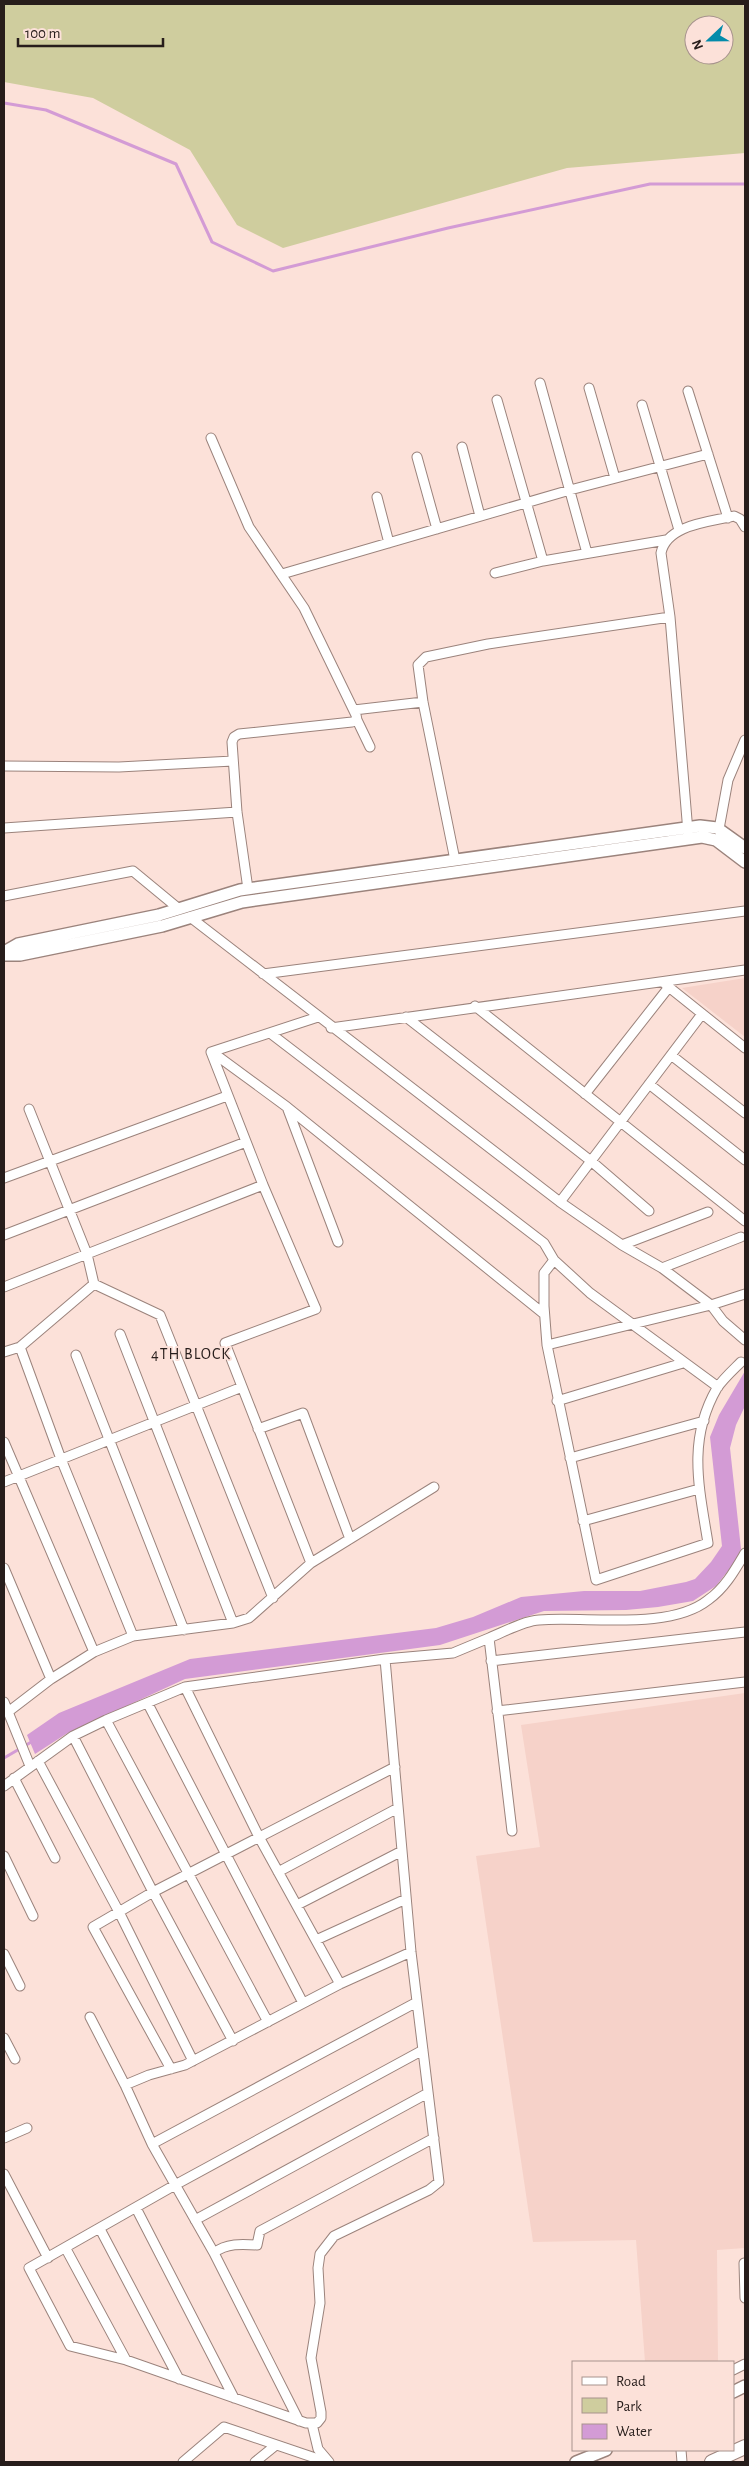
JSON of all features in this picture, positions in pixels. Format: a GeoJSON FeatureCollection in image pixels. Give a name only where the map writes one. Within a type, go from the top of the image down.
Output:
{"type":"FeatureCollection","features":[{"type":"Feature","properties":{"kind":"highway"},"geometry":{"type":"LineString","coordinates":[[712,2462],[745,2447]]}},
{"type":"Feature","properties":{"kind":"street"},"geometry":{"type":"LineString","coordinates":[[540,383],[587,553]]}},
{"type":"Feature","properties":{"kind":"street"},"geometry":{"type":"LineString","coordinates":[[589,388],[615,478]]}},
{"type":"Feature","properties":{"kind":"street"},"geometry":{"type":"LineString","coordinates":[[688,391],[728,518]]}},
{"type":"Feature","properties":{"kind":"street"},"geometry":{"type":"LineString","coordinates":[[497,400],[543,561]]}},
{"type":"Feature","properties":{"kind":"street"},"geometry":{"type":"LineString","coordinates":[[642,405],[679,530]]}},
{"type":"Feature","properties":{"kind":"street"},"geometry":{"type":"LineString","coordinates":[[211,438],[249,527],[282,574],[313,624],[370,747]]}},
{"type":"Feature","properties":{"kind":"street"},"geometry":{"type":"LineString","coordinates":[[462,447],[480,516]]}},
{"type":"Feature","properties":{"kind":"street"},"geometry":{"type":"LineString","coordinates":[[282,574],[527,502],[708,454]]}},
{"type":"Feature","properties":{"kind":"street"},"geometry":{"type":"LineString","coordinates":[[417,457],[437,529]]}},
{"type":"Feature","properties":{"kind":"street"},"geometry":{"type":"LineString","coordinates":[[377,497],[389,543]]}},
{"type":"Feature","properties":{"kind":"street"},"geometry":{"type":"LineString","coordinates":[[495,573],[543,561],[666,540],[679,530],[734,516],[743,518],[745,527]]}},
{"type":"Feature","properties":{"kind":"street"},"geometry":{"type":"LineString","coordinates":[[666,540],[661,553],[670,617],[688,834]]}},
{"type":"Feature","properties":{"kind":"street"},"geometry":{"type":"LineString","coordinates":[[455,860],[423,702],[418,665],[426,657],[488,644],[670,617]]}},
{"type":"Feature","properties":{"kind":"street"},"geometry":{"type":"LineString","coordinates":[[248,889],[237,812],[232,742],[234,737],[239,734],[423,702]]}},
{"type":"Feature","properties":{"kind":"street"},"geometry":{"type":"LineString","coordinates":[[719,829],[728,780],[745,740]]}},
{"type":"Feature","properties":{"kind":"street"},"geometry":{"type":"LineString","coordinates":[[4,766],[119,767],[233,761]]}},
{"type":"Feature","properties":{"kind":"street"},"geometry":{"type":"LineString","coordinates":[[4,828],[237,812]]}},
{"type":"Feature","properties":{"kind":"street"},"geometry":{"type":"LineString","coordinates":[[4,954],[20,955],[146,930],[242,902],[688,834],[706,826],[719,829],[745,848]]}},
{"type":"Feature","properties":{"kind":"street"},"geometry":{"type":"LineString","coordinates":[[4,954],[18,944],[144,918],[248,889],[455,860],[688,834],[713,839],[745,862]]}},
{"type":"Feature","properties":{"kind":"street"},"geometry":{"type":"LineString","coordinates":[[4,896],[133,871],[179,909]]}},
{"type":"Feature","properties":{"kind":"street"},"geometry":{"type":"LineString","coordinates":[[263,974],[745,911]]}},
{"type":"Feature","properties":{"kind":"street"},"geometry":{"type":"LineString","coordinates":[[190,917],[331,1028],[560,1202],[622,1245],[662,1268],[711,1305],[723,1321],[745,1340]]}},
{"type":"Feature","properties":{"kind":"street"},"geometry":{"type":"LineString","coordinates":[[331,1028],[475,1006],[666,985],[745,970]]}},
{"type":"Feature","properties":{"kind":"street"},"geometry":{"type":"LineString","coordinates":[[666,985],[745,1048]]}},
{"type":"Feature","properties":{"kind":"street"},"geometry":{"type":"LineString","coordinates":[[585,1094],[666,985]]}},
{"type":"Feature","properties":{"kind":"street"},"geometry":{"type":"LineString","coordinates":[[475,1006],[745,1221]]}},
{"type":"Feature","properties":{"kind":"street"},"geometry":{"type":"LineString","coordinates":[[560,1202],[702,1014]]}},
{"type":"Feature","properties":{"kind":"street"},"geometry":{"type":"LineString","coordinates":[[211,1052],[318,1017]]}},
{"type":"Feature","properties":{"kind":"street"},"geometry":{"type":"LineString","coordinates":[[406,1017],[591,1161],[650,1211]]}},
{"type":"Feature","properties":{"kind":"street"},"geometry":{"type":"LineString","coordinates":[[270,1033],[544,1242],[554,1260],[590,1293],[718,1387]]}},
{"type":"Feature","properties":{"kind":"street"},"geometry":{"type":"LineString","coordinates":[[211,1052],[263,1185],[316,1309],[225,1343],[311,1563]]}},
{"type":"Feature","properties":{"kind":"street"},"geometry":{"type":"LineString","coordinates":[[211,1052],[287,1107],[544,1314]]}},
{"type":"Feature","properties":{"kind":"street"},"geometry":{"type":"LineString","coordinates":[[672,1055],[745,1113]]}},
{"type":"Feature","properties":{"kind":"street"},"geometry":{"type":"LineString","coordinates":[[649,1084],[745,1160]]}},
{"type":"Feature","properties":{"kind":"street"},"geometry":{"type":"LineString","coordinates":[[5,1175],[50,1162],[227,1096]]}},
{"type":"Feature","properties":{"kind":"street"},"geometry":{"type":"LineString","coordinates":[[287,1107],[338,1242]]}},
{"type":"Feature","properties":{"kind":"street"},"geometry":{"type":"LineString","coordinates":[[29,1109],[87,1254],[94,1284]]}},
{"type":"Feature","properties":{"kind":"street"},"geometry":{"type":"LineString","coordinates":[[4,1235],[246,1142]]}},
{"type":"Feature","properties":{"kind":"street"},"geometry":{"type":"LineString","coordinates":[[4,1287],[263,1185]]}},
{"type":"Feature","properties":{"kind":"street"},"geometry":{"type":"LineString","coordinates":[[622,1245],[708,1212]]}},
{"type":"Feature","properties":{"kind":"street"},"geometry":{"type":"LineString","coordinates":[[662,1268],[741,1238]]}},
{"type":"Feature","properties":{"kind":"street"},"geometry":{"type":"LineString","coordinates":[[554,1260],[544,1273],[544,1314],[547,1345],[557,1401],[596,1580],[708,1543],[699,1489],[697,1455],[704,1421],[718,1387],[741,1362]]}},
{"type":"Feature","properties":{"kind":"street"},"geometry":{"type":"LineString","coordinates":[[4,1352],[20,1347],[94,1284]]}},
{"type":"Feature","properties":{"kind":"street"},"geometry":{"type":"LineString","coordinates":[[94,1284],[160,1315],[194,1406],[273,1598]]}},
{"type":"Feature","properties":{"kind":"street"},"geometry":{"type":"LineString","coordinates":[[547,1345],[711,1305],[745,1294]]}},
{"type":"Feature","properties":{"kind":"street"},"geometry":{"type":"LineString","coordinates":[[120,1334],[233,1623]]}},
{"type":"Feature","properties":{"kind":"street"},"geometry":{"type":"LineString","coordinates":[[20,1347],[61,1459],[132,1636]]}},
{"type":"Feature","properties":{"kind":"street"},"geometry":{"type":"LineString","coordinates":[[76,1354],[184,1630]]}},
{"type":"Feature","properties":{"kind":"street"},"geometry":{"type":"LineString","coordinates":[[557,1401],[683,1362]]}},
{"type":"Feature","properties":{"kind":"street"},"geometry":{"type":"LineString","coordinates":[[4,1482],[242,1387]]}},
{"type":"Feature","properties":{"kind":"street"},"geometry":{"type":"LineString","coordinates":[[258,1429],[303,1413],[350,1539]]}},
{"type":"Feature","properties":{"kind":"street"},"geometry":{"type":"LineString","coordinates":[[570,1458],[704,1421]]}},
{"type":"Feature","properties":{"kind":"street"},"geometry":{"type":"LineString","coordinates":[[4,1442],[94,1652]]}},
{"type":"Feature","properties":{"kind":"street"},"geometry":{"type":"LineString","coordinates":[[8,1712],[51,1679],[94,1652],[132,1636],[233,1623],[248,1618],[311,1563],[434,1487]]}},
{"type":"Feature","properties":{"kind":"street"},"geometry":{"type":"LineString","coordinates":[[583,1521],[699,1489]]}},
{"type":"Feature","properties":{"kind":"street"},"geometry":{"type":"LineString","coordinates":[[4,1786],[73,1736],[185,1687],[385,1659],[453,1653],[537,1620],[640,1619],[677,1615],[707,1601],[730,1579],[745,1553]]}},
{"type":"Feature","properties":{"kind":"street"},"geometry":{"type":"LineString","coordinates":[[4,1568],[51,1679]]}},
{"type":"Feature","properties":{"kind":"street"},"geometry":{"type":"LineString","coordinates":[[492,1661],[745,1632]]}},
{"type":"Feature","properties":{"kind":"street"},"geometry":{"type":"LineString","coordinates":[[489,1638],[496,1711],[512,1831]]}},
{"type":"Feature","properties":{"kind":"street"},"geometry":{"type":"LineString","coordinates":[[385,1659],[411,1952],[440,2182],[429,2190],[334,2236],[320,2254],[318,2268],[320,2303],[311,2358],[321,2418],[312,2424],[126,2360],[70,2346],[29,2268],[66,2249],[175,2184],[423,2050]]}},
{"type":"Feature","properties":{"kind":"street"},"geometry":{"type":"LineString","coordinates":[[496,1711],[745,1682]]}},
{"type":"Feature","properties":{"kind":"street"},"geometry":{"type":"LineString","coordinates":[[185,1687],[259,1837],[340,1984]]}},
{"type":"Feature","properties":{"kind":"street"},"geometry":{"type":"LineString","coordinates":[[4,1702],[34,1763],[119,1912],[193,2061]]}},
{"type":"Feature","properties":{"kind":"street"},"geometry":{"type":"LineString","coordinates":[[148,1704],[303,2003]]}},
{"type":"Feature","properties":{"kind":"street"},"geometry":{"type":"LineString","coordinates":[[106,1720],[268,2022]]}},
{"type":"Feature","properties":{"kind":"street"},"geometry":{"type":"LineString","coordinates":[[73,1736],[153,1892],[233,2041]]}},
{"type":"Feature","properties":{"kind":"street"},"geometry":{"type":"LineString","coordinates":[[171,2069],[93,1927],[153,1892],[395,1767]]}},
{"type":"Feature","properties":{"kind":"street"},"geometry":{"type":"LineString","coordinates":[[14,1778],[55,1858]]}},
{"type":"Feature","properties":{"kind":"street"},"geometry":{"type":"LineString","coordinates":[[278,1872],[398,1808]]}},
{"type":"Feature","properties":{"kind":"street"},"geometry":{"type":"LineString","coordinates":[[297,1905],[402,1851]]}},
{"type":"Feature","properties":{"kind":"street"},"geometry":{"type":"LineString","coordinates":[[4,1856],[33,1916]]}},
{"type":"Feature","properties":{"kind":"street"},"geometry":{"type":"LineString","coordinates":[[316,1940],[406,1899]]}},
{"type":"Feature","properties":{"kind":"street"},"geometry":{"type":"LineString","coordinates":[[125,2086],[193,2061],[340,1984],[411,1952]]}},
{"type":"Feature","properties":{"kind":"street"},"geometry":{"type":"LineString","coordinates":[[4,1954],[20,1986]]}},
{"type":"Feature","properties":{"kind":"street"},"geometry":{"type":"LineString","coordinates":[[152,2144],[417,2002]]}},
{"type":"Feature","properties":{"kind":"street"},"geometry":{"type":"LineString","coordinates":[[90,2017],[152,2144],[214,2253],[300,2421]]}},
{"type":"Feature","properties":{"kind":"street"},"geometry":{"type":"LineString","coordinates":[[4,2038],[15,2059]]}},
{"type":"Feature","properties":{"kind":"street"},"geometry":{"type":"LineString","coordinates":[[195,2220],[428,2093]]}},
{"type":"Feature","properties":{"kind":"street"},"geometry":{"type":"LineString","coordinates":[[4,2138],[27,2128]]}},
{"type":"Feature","properties":{"kind":"street"},"geometry":{"type":"LineString","coordinates":[[214,2253],[231,2245],[257,2245],[260,2232],[434,2138]]}},
{"type":"Feature","properties":{"kind":"street"},"geometry":{"type":"LineString","coordinates":[[4,2174],[48,2258]]}},
{"type":"Feature","properties":{"kind":"street"},"geometry":{"type":"LineString","coordinates":[[136,2208],[234,2398]]}},
{"type":"Feature","properties":{"kind":"street"},"geometry":{"type":"LineString","coordinates":[[100,2229],[179,2379]]}},
{"type":"Feature","properties":{"kind":"street"},"geometry":{"type":"LineString","coordinates":[[66,2249],[126,2360]]}},
{"type":"Feature","properties":{"kind":"street"},"geometry":{"type":"LineString","coordinates":[[744,2263],[745,2298]]}},
{"type":"Feature","properties":{"kind":"street"},"geometry":{"type":"LineString","coordinates":[[312,2424],[318,2448],[328,2462]]}},
{"type":"Feature","properties":{"kind":"street"},"geometry":{"type":"LineString","coordinates":[[183,2462],[224,2428],[328,2462]]}},
{"type":"Feature","properties":{"kind":"street"},"geometry":{"type":"LineString","coordinates":[[255,2462],[276,2445]]}},
{"type":"Feature","properties":{"kind":"street"},"geometry":{"type":"LineString","coordinates":[[576,2462],[604,2451]]}},
{"type":"Feature","properties":{"kind":"shaded area"},"geometry":{"type":"Polygon","coordinates":[[[745,978],[745,1037],[682,988],[745,978]]]}},
{"type":"Feature","properties":{"kind":"shaded area"},"geometry":{"type":"Polygon","coordinates":[[[745,1693],[745,2248],[717,2250],[718,2361],[645,2361],[636,2240],[533,2242],[476,1856],[540,1847],[521,1725],[745,1693]]]}},
{"type":"Feature","properties":{"kind":"green space"},"geometry":{"type":"Polygon","coordinates":[[[4,4],[743,4],[745,12],[745,153],[567,168],[283,248],[237,225],[190,150],[93,98],[4,82],[4,4]]]}},
{"type":"Feature","properties":{"kind":"water"},"geometry":{"type":"Polygon","coordinates":[[[745,1371],[745,1406],[736,1425],[730,1448],[741,1549],[735,1562],[716,1586],[693,1601],[626,1610],[544,1611],[440,1645],[185,1679],[66,1734],[35,1754],[27,1735],[59,1713],[190,1659],[436,1628],[473,1617],[521,1597],[584,1591],[640,1591],[695,1579],[711,1562],[722,1546],[710,1437],[719,1415],[745,1371]]]}},
{"type":"Feature","properties":{"kind":"waterway"},"geometry":{"type":"LineString","coordinates":[[4,103],[46,110],[176,164],[212,242],[273,271],[448,228],[650,184],[745,184]]}},
{"type":"Feature","properties":{"kind":"waterway"},"geometry":{"type":"LineString","coordinates":[[4,1758],[33,1741]]}},
{"type":"Feature","properties":{"kind":"district","name":"4TH BLOCK"},"geometry":{"type":"Point","coordinates":[191,1354]}}]}
